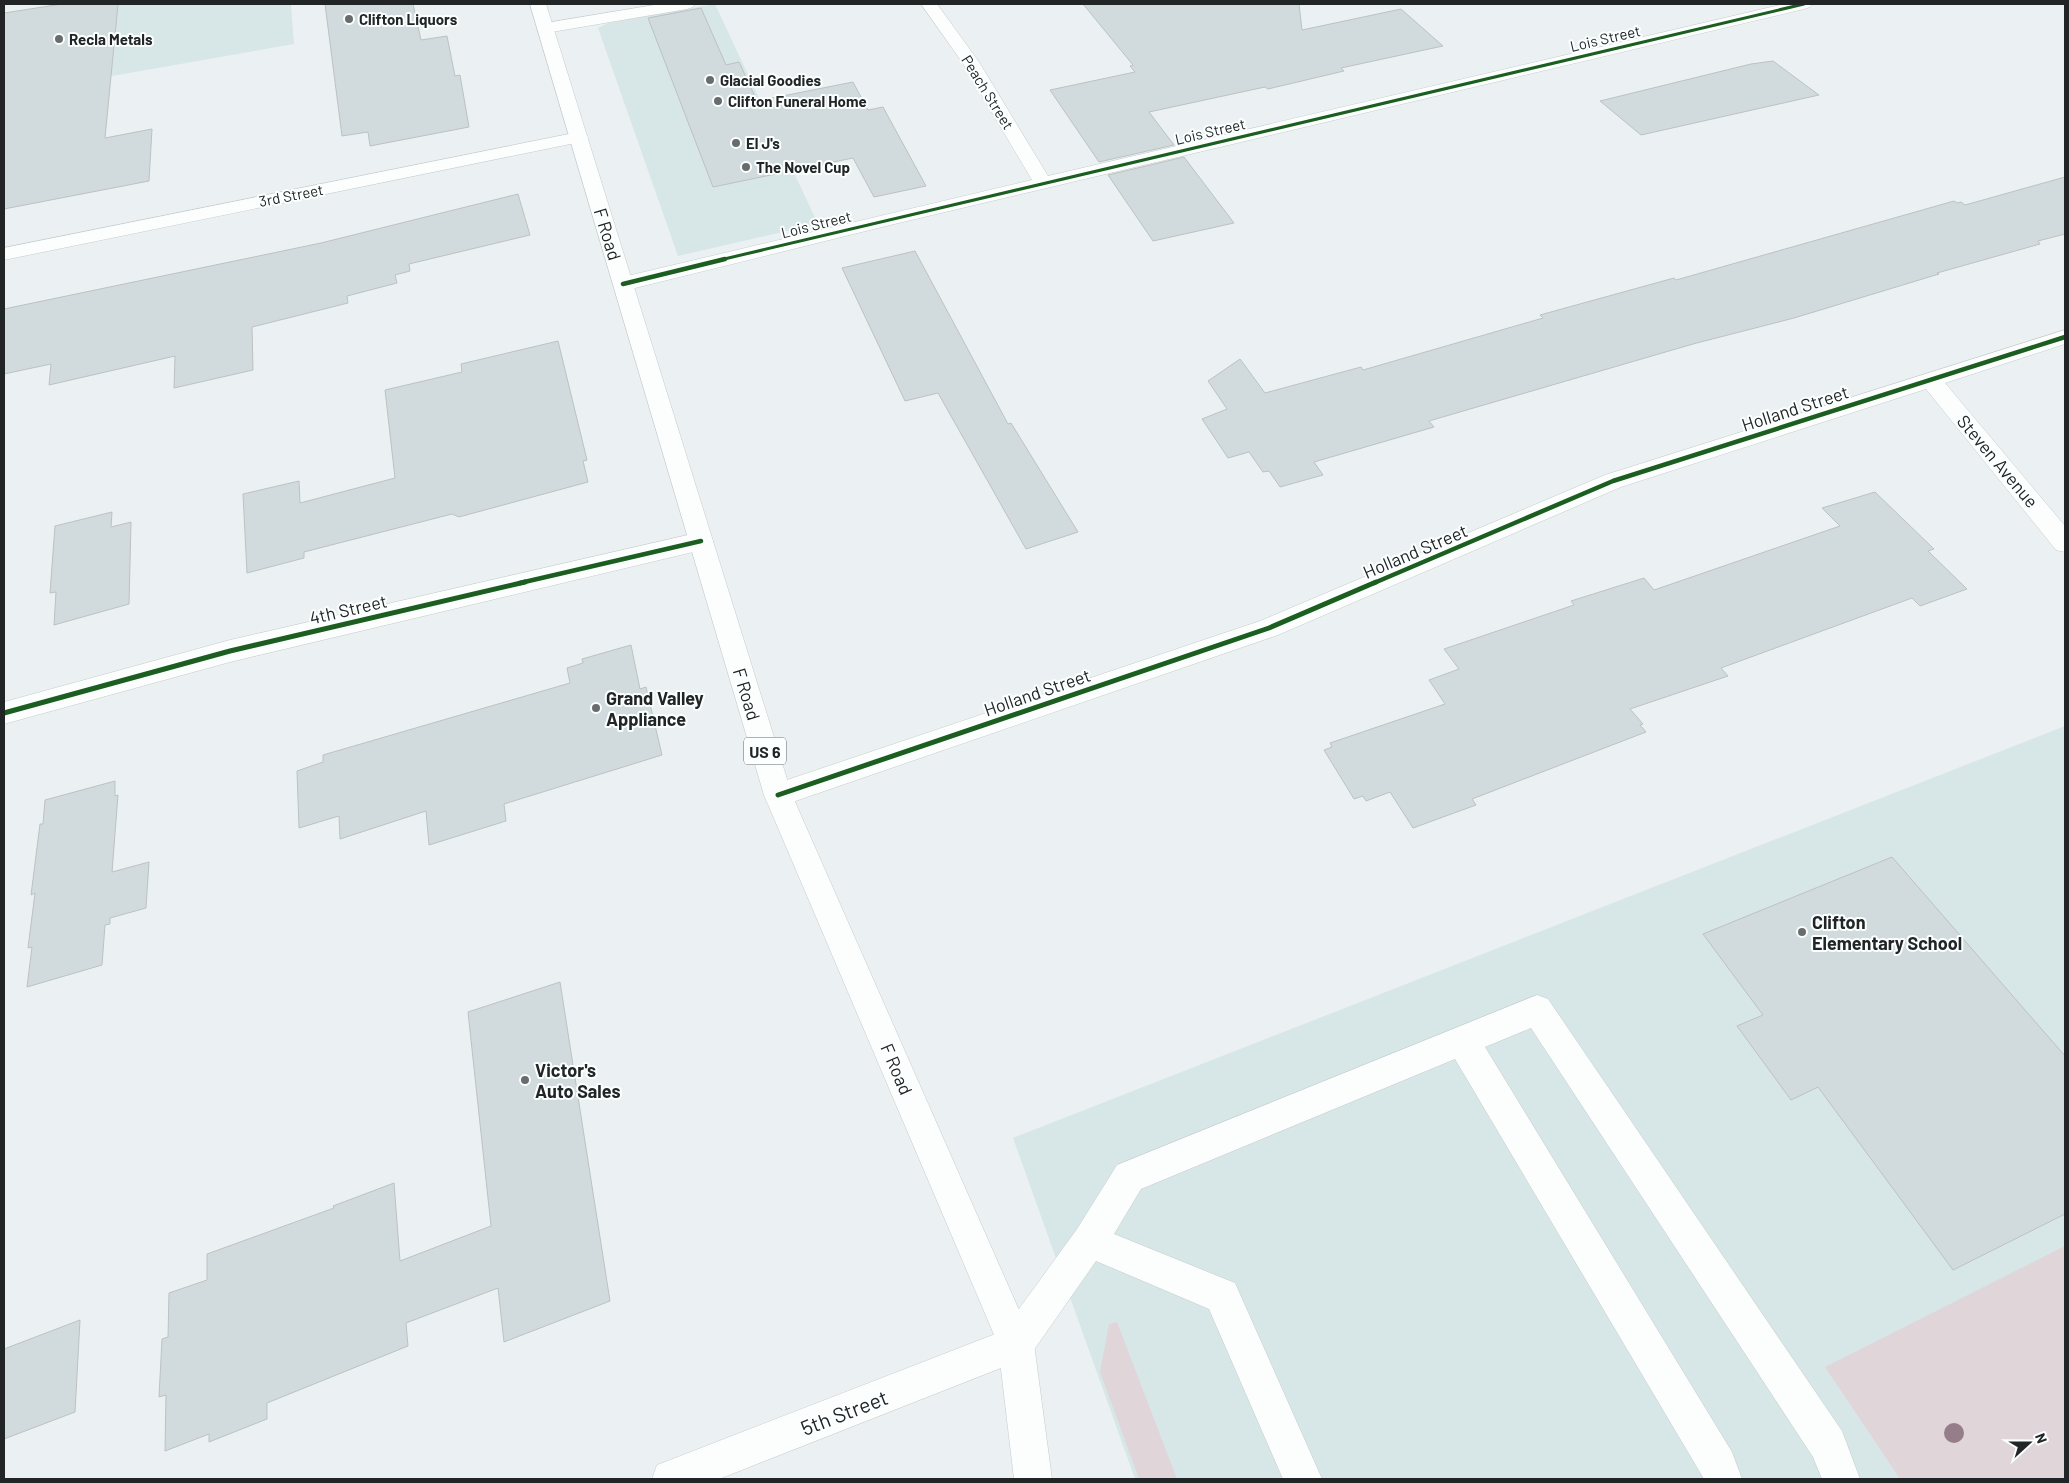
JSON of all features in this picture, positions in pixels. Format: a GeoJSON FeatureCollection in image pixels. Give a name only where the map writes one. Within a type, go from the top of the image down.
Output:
{"type":"FeatureCollection","features":[{"type":"Feature","properties":{"kind":"street"},"geometry":{"type":"LineString","coordinates":[[542,16],[687,4]]}},
{"type":"Feature","properties":{"kind":"street","name":"Peach Street"},"geometry":{"type":"LineString","coordinates":[[929,4],[970,62],[1043,183]]}},
{"type":"Feature","properties":{"kind":"street","name":"Lois Street"},"geometry":{"type":"LineString","coordinates":[[624,284],[1043,183],[1804,4]]}},
{"type":"Feature","properties":{"kind":"street","name":"F Road"},"geometry":{"type":"LineString","coordinates":[[542,16],[778,795],[1016,1344],[1033,1479]]}},
{"type":"Feature","properties":{"kind":"street","name":"3rd Street"},"geometry":{"type":"LineString","coordinates":[[4,254],[579,137]]}},
{"type":"Feature","properties":{"kind":"street","name":"Holland Street"},"geometry":{"type":"LineString","coordinates":[[778,795],[1269,628],[1613,482],[2065,337]]}},
{"type":"Feature","properties":{"kind":"street","name":"Steven Avenue"},"geometry":{"type":"LineString","coordinates":[[1930,380],[2065,543]]}},
{"type":"Feature","properties":{"kind":"street","name":"4th Street"},"geometry":{"type":"LineString","coordinates":[[4,713],[230,651],[701,541]]}},
{"type":"Feature","properties":{"kind":"street"},"geometry":{"type":"LineString","coordinates":[[1016,1344],[1089,1241],[1129,1177],[1537,1010],[1828,1445],[1840,1479]]}},
{"type":"Feature","properties":{"kind":"street"},"geometry":{"type":"LineString","coordinates":[[1462,1040],[1718,1466],[1723,1479]]}},
{"type":"Feature","properties":{"kind":"street"},"geometry":{"type":"LineString","coordinates":[[1089,1241],[1222,1296],[1303,1479]]}},
{"type":"Feature","properties":{"kind":"street","name":"5th Street"},"geometry":{"type":"LineString","coordinates":[[671,1479],[1016,1344]]}},
{"type":"Feature","properties":{"kind":"shaded area"},"geometry":{"type":"Polygon","coordinates":[[[118,4],[291,4],[294,44],[4,95],[112,64],[118,4]]]}},
{"type":"Feature","properties":{"kind":"shaded area"},"geometry":{"type":"Polygon","coordinates":[[[715,4],[818,224],[678,256],[598,28],[608,23],[715,4]]]}},
{"type":"Feature","properties":{"kind":"shaded area","name":"Clifton Elementary School"},"geometry":{"type":"Polygon","coordinates":[[[2065,726],[2065,1479],[1135,1479],[1013,1138],[2065,726]]]}},
{"type":"Feature","properties":{"kind":"shaded area"},"geometry":{"type":"Polygon","coordinates":[[[2065,1246],[2065,1479],[1900,1479],[1825,1367],[2065,1246]]]}},
{"type":"Feature","properties":{"kind":"shaded area"},"geometry":{"type":"Polygon","coordinates":[[[1117,1322],[1177,1479],[1139,1479],[1100,1372],[1109,1324],[1117,1322]]]}},
{"type":"Feature","properties":{"kind":"building"},"geometry":{"type":"Polygon","coordinates":[[[62,4],[118,4],[105,138],[152,129],[149,181],[4,209],[4,13],[62,4]]]}},
{"type":"Feature","properties":{"kind":"building"},"geometry":{"type":"Polygon","coordinates":[[[325,4],[413,4],[421,40],[447,36],[455,76],[460,75],[469,127],[370,146],[368,132],[342,136],[325,4]]]}},
{"type":"Feature","properties":{"kind":"building"},"geometry":{"type":"Polygon","coordinates":[[[1083,4],[1299,4],[1302,30],[1401,9],[1443,46],[1341,68],[1344,71],[1268,89],[1265,87],[1149,112],[1174,145],[1099,162],[1050,90],[1135,72],[1130,66],[1133,65],[1083,4]]]}},
{"type":"Feature","properties":{"kind":"building"},"geometry":{"type":"Polygon","coordinates":[[[701,8],[726,65],[739,62],[757,101],[853,82],[868,110],[883,107],[926,186],[874,197],[853,158],[713,187],[648,18],[701,8]]]}},
{"type":"Feature","properties":{"kind":"building"},"geometry":{"type":"Polygon","coordinates":[[[1773,61],[1819,95],[1641,135],[1600,101],[1751,64],[1773,61]]]}},
{"type":"Feature","properties":{"kind":"building"},"geometry":{"type":"Polygon","coordinates":[[[1184,157],[1234,223],[1153,241],[1108,175],[1184,157]]]}},
{"type":"Feature","properties":{"kind":"building"},"geometry":{"type":"Polygon","coordinates":[[[2065,177],[2065,234],[2038,241],[2040,244],[1937,273],[1939,274],[1794,318],[1693,344],[1429,421],[1434,427],[1314,462],[1323,475],[1280,487],[1269,471],[1263,472],[1249,452],[1228,458],[1202,419],[1227,409],[1208,381],[1240,359],[1265,393],[1361,367],[1363,370],[1543,318],[1540,315],[1674,278],[1676,280],[1954,201],[1965,205],[2065,177]]]}},
{"type":"Feature","properties":{"kind":"building"},"geometry":{"type":"Polygon","coordinates":[[[518,194],[530,235],[409,264],[410,271],[395,275],[397,283],[347,296],[348,303],[252,327],[253,370],[174,388],[175,356],[49,385],[51,364],[4,374],[4,309],[321,243],[518,194]]]}},
{"type":"Feature","properties":{"kind":"building"},"geometry":{"type":"Polygon","coordinates":[[[915,251],[1008,424],[1011,423],[1078,532],[1026,549],[938,393],[905,401],[842,268],[915,251]]]}},
{"type":"Feature","properties":{"kind":"building"},"geometry":{"type":"Polygon","coordinates":[[[558,341],[587,460],[583,461],[588,482],[459,517],[452,514],[304,552],[304,558],[247,573],[243,494],[299,481],[300,503],[395,478],[385,390],[462,372],[461,364],[558,341]]]}},
{"type":"Feature","properties":{"kind":"building"},"geometry":{"type":"Polygon","coordinates":[[[1875,492],[1934,549],[1928,551],[1967,589],[1920,606],[1912,598],[1721,668],[1728,676],[1630,709],[1643,724],[1640,725],[1646,732],[1472,799],[1476,805],[1413,828],[1390,792],[1366,801],[1363,796],[1354,799],[1324,750],[1332,747],[1330,743],[1445,704],[1429,680],[1459,669],[1444,649],[1574,605],[1571,601],[1644,578],[1654,590],[1840,526],[1822,508],[1875,492]]]}},
{"type":"Feature","properties":{"kind":"building"},"geometry":{"type":"Polygon","coordinates":[[[112,512],[111,527],[131,522],[129,604],[54,625],[56,592],[50,593],[55,526],[112,512]]]}},
{"type":"Feature","properties":{"kind":"building"},"geometry":{"type":"Polygon","coordinates":[[[631,645],[640,689],[646,687],[662,755],[504,804],[506,821],[429,845],[426,811],[340,839],[339,816],[299,828],[297,771],[323,762],[323,755],[570,683],[567,668],[583,663],[582,659],[631,645]]]}},
{"type":"Feature","properties":{"kind":"building"},"geometry":{"type":"Polygon","coordinates":[[[115,781],[115,796],[118,795],[112,872],[149,862],[146,908],[110,918],[110,924],[105,925],[102,965],[27,987],[32,947],[28,948],[35,893],[31,895],[40,824],[43,824],[45,800],[115,781]]]}},
{"type":"Feature","properties":{"kind":"building"},"geometry":{"type":"Polygon","coordinates":[[[1892,857],[2065,1056],[2065,1214],[1953,1270],[1818,1087],[1791,1100],[1737,1026],[1763,1015],[1703,934],[1892,857]]]}},
{"type":"Feature","properties":{"kind":"building"},"geometry":{"type":"Polygon","coordinates":[[[560,982],[610,1301],[504,1342],[498,1288],[406,1323],[408,1346],[267,1403],[267,1419],[209,1442],[209,1434],[165,1451],[166,1395],[159,1397],[162,1339],[168,1337],[169,1293],[207,1280],[207,1254],[334,1208],[333,1206],[394,1183],[400,1261],[491,1226],[468,1012],[560,982]]]}},
{"type":"Feature","properties":{"kind":"building"},"geometry":{"type":"Polygon","coordinates":[[[80,1320],[75,1412],[4,1439],[4,1349],[80,1320]]]}},
{"type":"Feature","properties":{"kind":"cycle path"},"geometry":{"type":"LineString","coordinates":[[623,284],[886,220],[1804,4]]}},
{"type":"Feature","properties":{"kind":"cycle path"},"geometry":{"type":"LineString","coordinates":[[778,795],[1269,628],[1613,481],[2065,337]]}},
{"type":"Feature","properties":{"kind":"cycle path"},"geometry":{"type":"LineString","coordinates":[[4,713],[230,651],[701,541]]}},
{"type":"Feature","properties":{"kind":"place","name":"Clifton Liquors"},"geometry":{"type":"Point","coordinates":[349,19]}},
{"type":"Feature","properties":{"kind":"place","name":"Recla Metals"},"geometry":{"type":"Point","coordinates":[59,39]}},
{"type":"Feature","properties":{"kind":"place","name":"Glacial Goodies"},"geometry":{"type":"Point","coordinates":[710,80]}},
{"type":"Feature","properties":{"kind":"place","name":"Clifton Funeral Home"},"geometry":{"type":"Point","coordinates":[718,101]}},
{"type":"Feature","properties":{"kind":"place","name":"El J's"},"geometry":{"type":"Point","coordinates":[736,143]}},
{"type":"Feature","properties":{"kind":"place","name":"The Novel Cup"},"geometry":{"type":"Point","coordinates":[746,167]}},
{"type":"Feature","properties":{"kind":"place","name":"Grand Valley Appliance"},"geometry":{"type":"Point","coordinates":[596,708]}},
{"type":"Feature","properties":{"kind":"place","name":"Clifton Elementary School"},"geometry":{"type":"Point","coordinates":[1802,932]}},
{"type":"Feature","properties":{"kind":"place","name":"Victor's Auto Sales"},"geometry":{"type":"Point","coordinates":[525,1080]}}]}
